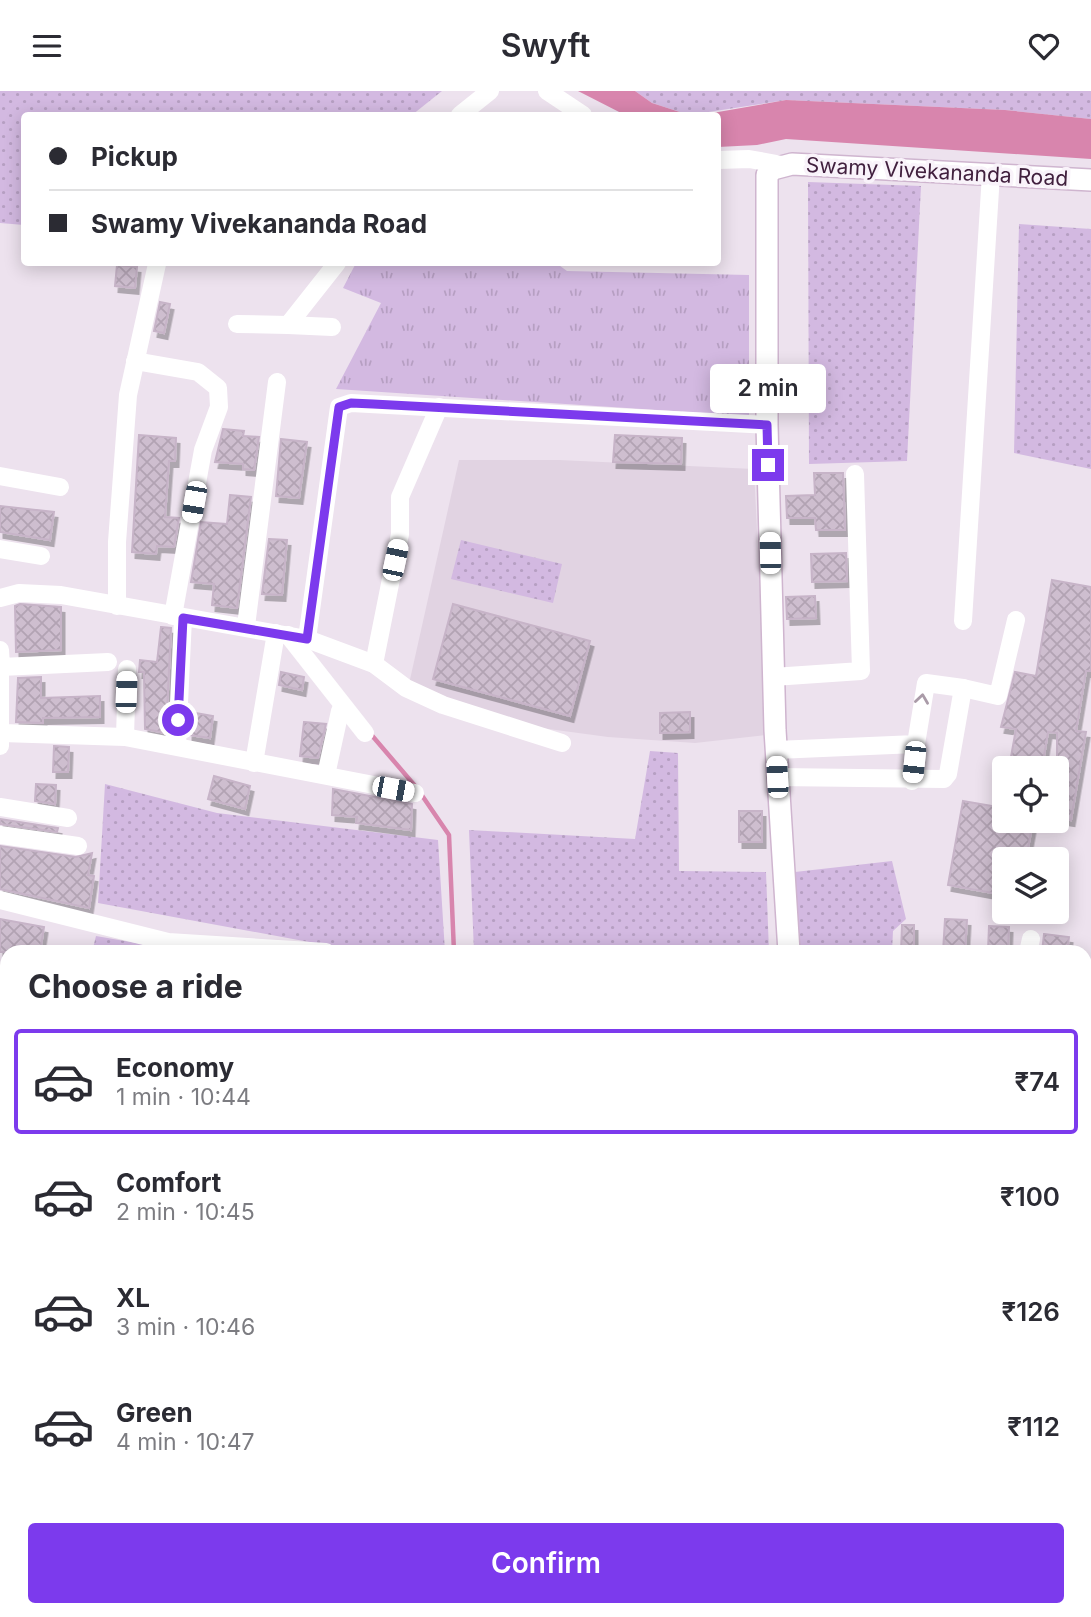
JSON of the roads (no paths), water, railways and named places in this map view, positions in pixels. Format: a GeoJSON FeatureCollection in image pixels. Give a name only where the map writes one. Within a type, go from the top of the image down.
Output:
{"type":"FeatureCollection","features":[{"type":"Feature","properties":{"kind":"street"},"geometry":{"type":"LineString","coordinates":[[464,112],[490,91]]}},
{"type":"Feature","properties":{"kind":"street"},"geometry":{"type":"LineString","coordinates":[[547,91],[578,112]]}},
{"type":"Feature","properties":{"kind":"street"},"geometry":{"type":"LineString","coordinates":[[721,160],[750,159],[782,165]]}},
{"type":"Feature","properties":{"kind":"street","name":"Swamy Vivekananda Road"},"geometry":{"type":"LineString","coordinates":[[789,945],[773,677],[767,425],[767,175],[782,165],[1091,180]]}},
{"type":"Feature","properties":{"kind":"street"},"geometry":{"type":"LineString","coordinates":[[963,621],[991,174]]}},
{"type":"Feature","properties":{"kind":"street"},"geometry":{"type":"LineString","coordinates":[[117,605],[117,542],[128,395],[157,266]]}},
{"type":"Feature","properties":{"kind":"street"},"geometry":{"type":"LineString","coordinates":[[288,325],[335,266]]}},
{"type":"Feature","properties":{"kind":"street"},"geometry":{"type":"LineString","coordinates":[[237,324],[332,327]]}},
{"type":"Feature","properties":{"kind":"street"},"geometry":{"type":"LineString","coordinates":[[135,361],[198,372],[218,388],[219,407],[203,450],[178,617],[177,746]]}},
{"type":"Feature","properties":{"kind":"street"},"geometry":{"type":"LineString","coordinates":[[246,626],[277,382]]}},
{"type":"Feature","properties":{"kind":"street"},"geometry":{"type":"LineString","coordinates":[[307,639],[339,407],[351,403],[767,425]]}},
{"type":"Feature","properties":{"kind":"street"},"geometry":{"type":"LineString","coordinates":[[374,664],[400,534],[400,497],[439,407]]}},
{"type":"Feature","properties":{"kind":"street"},"geometry":{"type":"LineString","coordinates":[[773,677],[861,671],[855,474]]}},
{"type":"Feature","properties":{"kind":"street"},"geometry":{"type":"LineString","coordinates":[[0,476],[60,487]]}},
{"type":"Feature","properties":{"kind":"street"},"geometry":{"type":"LineString","coordinates":[[0,549],[41,556]]}},
{"type":"Feature","properties":{"kind":"street"},"geometry":{"type":"LineString","coordinates":[[0,598],[19,593],[61,595],[307,639],[374,664],[406,688],[443,705],[562,743]]}},
{"type":"Feature","properties":{"kind":"street"},"geometry":{"type":"LineString","coordinates":[[912,781],[926,683],[998,696],[1017,620]]}},
{"type":"Feature","properties":{"kind":"street"},"geometry":{"type":"LineString","coordinates":[[282,634],[365,733]]}},
{"type":"Feature","properties":{"kind":"street"},"geometry":{"type":"LineString","coordinates":[[254,763],[282,634]]}},
{"type":"Feature","properties":{"kind":"street"},"geometry":{"type":"LineString","coordinates":[[0,650],[0,743],[125,737],[415,793]]}},
{"type":"Feature","properties":{"kind":"street"},"geometry":{"type":"LineString","coordinates":[[0,667],[108,662]]}},
{"type":"Feature","properties":{"kind":"street"},"geometry":{"type":"LineString","coordinates":[[125,737],[127,669]]}},
{"type":"Feature","properties":{"kind":"street"},"geometry":{"type":"LineString","coordinates":[[777,777],[912,781],[944,779],[948,773],[963,688]]}},
{"type":"Feature","properties":{"kind":"street"},"geometry":{"type":"LineString","coordinates":[[326,775],[340,711]]}},
{"type":"Feature","properties":{"kind":"street"},"geometry":{"type":"LineString","coordinates":[[776,750],[916,744]]}},
{"type":"Feature","properties":{"kind":"street"},"geometry":{"type":"LineString","coordinates":[[826,748],[827,778]]}},
{"type":"Feature","properties":{"kind":"street"},"geometry":{"type":"LineString","coordinates":[[0,807],[68,818]]}},
{"type":"Feature","properties":{"kind":"street"},"geometry":{"type":"LineString","coordinates":[[0,835],[78,846]]}},
{"type":"Feature","properties":{"kind":"street"},"geometry":{"type":"LineString","coordinates":[[0,900],[168,942],[215,945]]}},
{"type":"Feature","properties":{"kind":"waterway"},"geometry":{"type":"LineString","coordinates":[[369,732],[416,787]]}},
{"type":"Feature","properties":{"kind":"waterway"},"geometry":{"type":"LineString","coordinates":[[421,794],[449,835],[454,945]]}}]}
